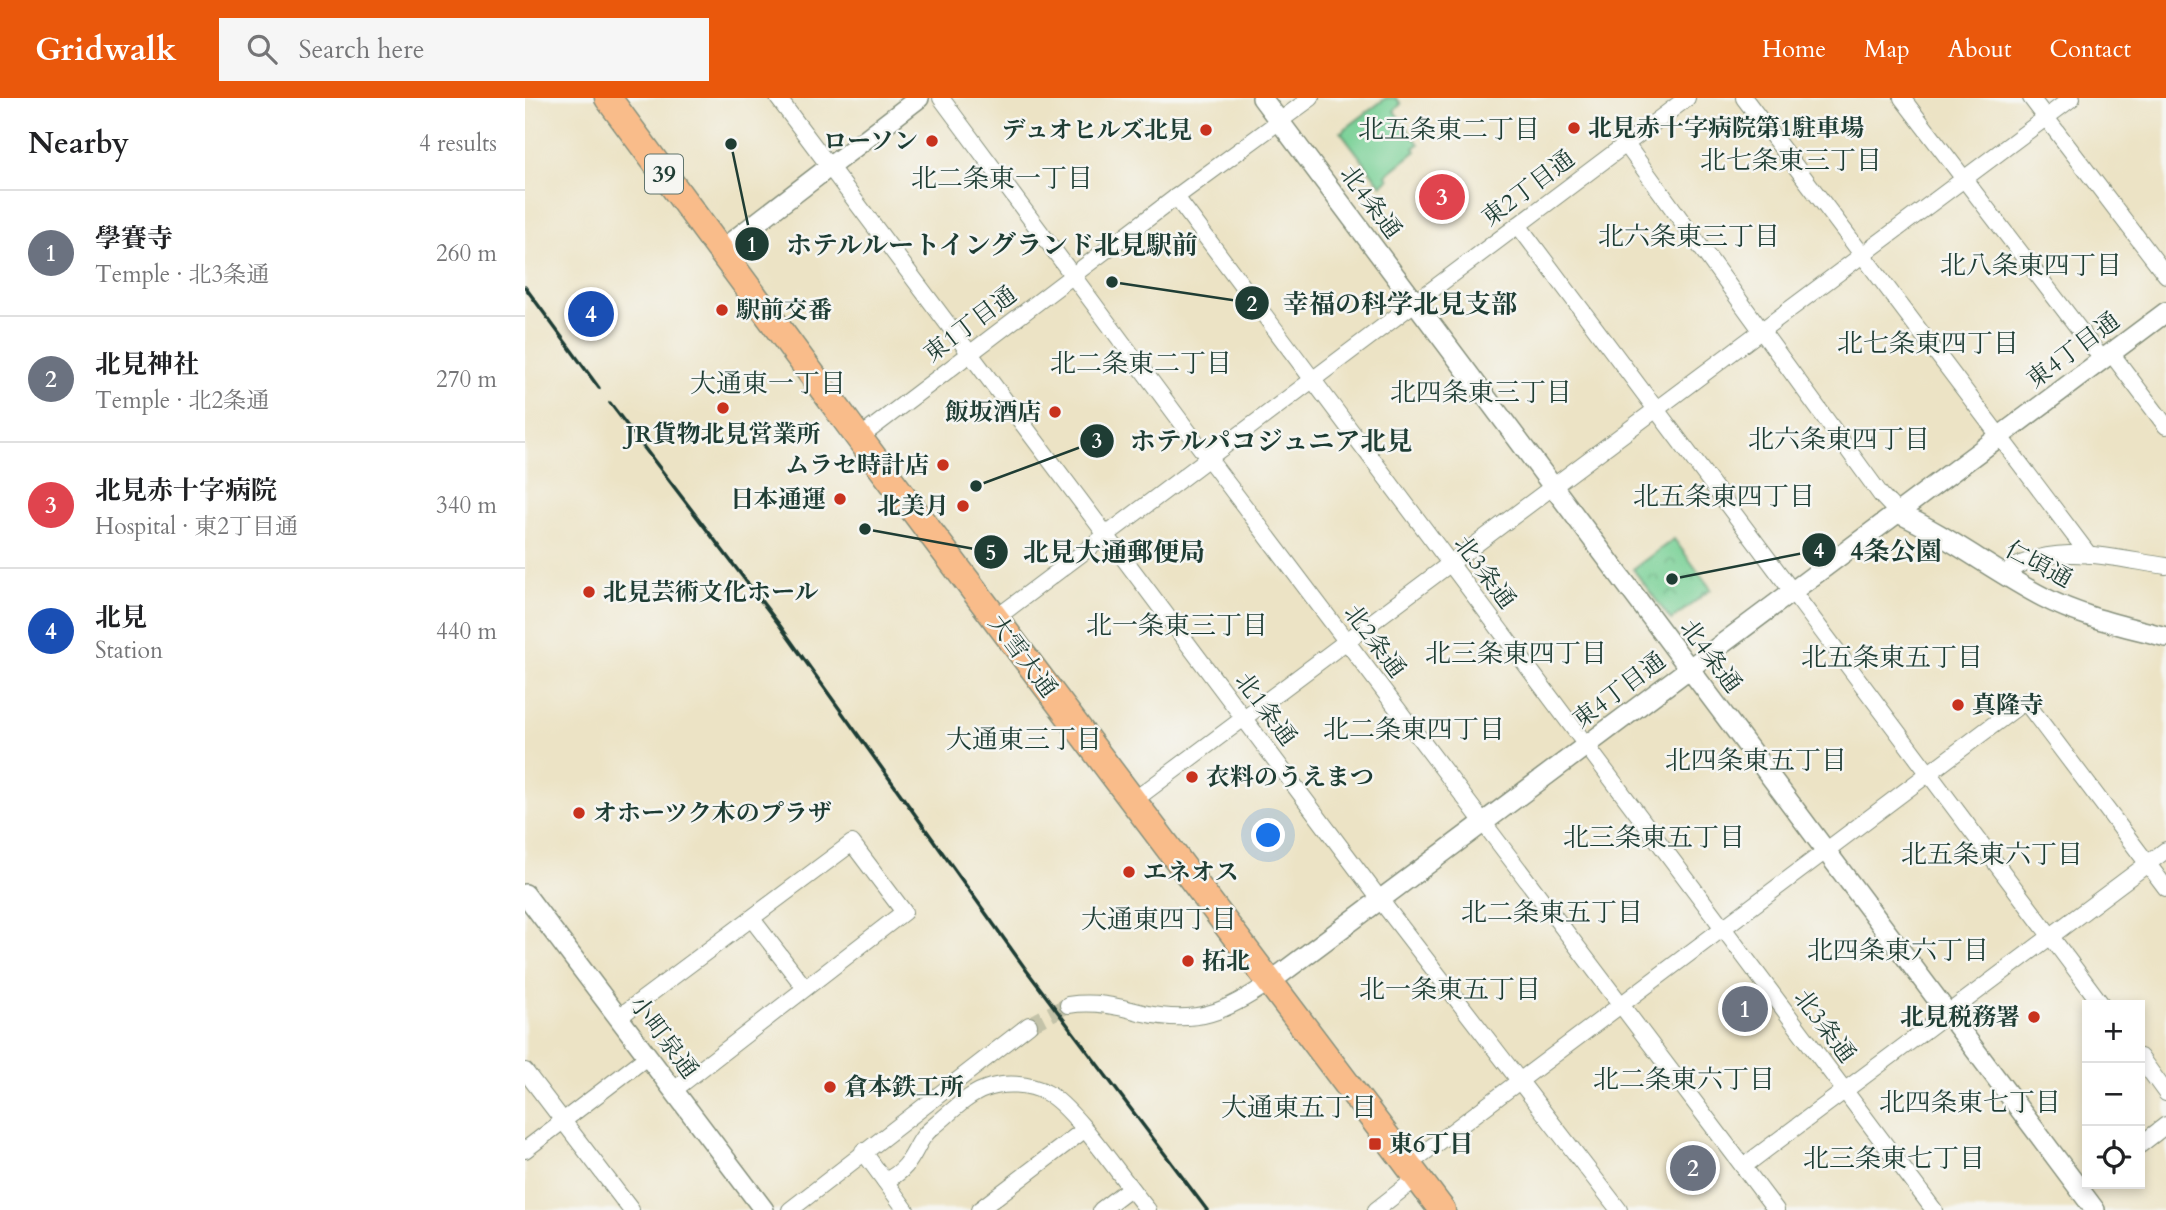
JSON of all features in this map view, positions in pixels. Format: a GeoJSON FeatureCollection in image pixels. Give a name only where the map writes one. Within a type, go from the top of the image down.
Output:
{"type":"FeatureCollection","features":[{"type":"Feature","properties":{"kind":"highway","name":"大雪大通"},"geometry":{"type":"LineString","coordinates":[[608,98],[859,438],[1442,1210]]}},
{"type":"Feature","properties":{"kind":"street","name":"北1条通"},"geometry":{"type":"LineString","coordinates":[[778,98],[1517,1081],[1619,1210]]}},
{"type":"Feature","properties":{"kind":"street"},"geometry":{"type":"LineString","coordinates":[[721,250],[919,98]]}},
{"type":"Feature","properties":{"kind":"street","name":"北2条通"},"geometry":{"type":"LineString","coordinates":[[941,98],[1208,458],[1776,1210]]}},
{"type":"Feature","properties":{"kind":"street","name":"北4条通"},"geometry":{"type":"LineString","coordinates":[[1262,98],[1827,852],[2082,1183]]}},
{"type":"Feature","properties":{"kind":"street","name":"東1丁目通"},"geometry":{"type":"LineString","coordinates":[[859,438],[1311,98]]}},
{"type":"Feature","properties":{"kind":"street","name":"東2丁目通"},"geometry":{"type":"LineString","coordinates":[[996,618],[1687,98]]}},
{"type":"Feature","properties":{"kind":"street"},"geometry":{"type":"LineString","coordinates":[[1744,98],[2089,555]]}},
{"type":"Feature","properties":{"kind":"street"},"geometry":{"type":"LineString","coordinates":[[1902,98],[1962,179],[2166,426]]}},
{"type":"Feature","properties":{"kind":"street"},"geometry":{"type":"LineString","coordinates":[[2031,98],[2166,275]]}},
{"type":"Feature","properties":{"kind":"street"},"geometry":{"type":"LineString","coordinates":[[1133,801],[1654,408],[2072,98]]}},
{"type":"Feature","properties":{"kind":"street"},"geometry":{"type":"LineString","coordinates":[[1625,143],[1759,330],[1881,495],[1898,513]]}},
{"type":"Feature","properties":{"kind":"street","name":"北3条通"},"geometry":{"type":"LineString","coordinates":[[1176,197],[1934,1210]]}},
{"type":"Feature","properties":{"kind":"street"},"geometry":{"type":"LineString","coordinates":[[1518,225],[2098,1000]]}},
{"type":"Feature","properties":{"kind":"street","name":"東4丁目通"},"geometry":{"type":"LineString","coordinates":[[1270,982],[2166,312]]}},
{"type":"Feature","properties":{"kind":"street","name":"仁頃通"},"geometry":{"type":"LineString","coordinates":[[1898,513],[1925,525],[2044,598],[2092,617],[2166,637]]}},
{"type":"Feature","properties":{"kind":"street"},"geometry":{"type":"LineString","coordinates":[[2003,574],[2021,562],[2053,553],[2089,555],[2166,566]]}},
{"type":"Feature","properties":{"kind":"street"},"geometry":{"type":"LineString","coordinates":[[1376,1210],[1413,1171],[1517,1081],[1827,852],[2025,701],[2166,888]]}},
{"type":"Feature","properties":{"kind":"street"},"geometry":{"type":"LineString","coordinates":[[619,1017],[852,843],[904,912],[674,1090]]}},
{"type":"Feature","properties":{"kind":"street"},"geometry":{"type":"LineString","coordinates":[[1744,1167],[2050,934],[2166,850]]}},
{"type":"Feature","properties":{"kind":"street","name":"小町泉通"},"geometry":{"type":"LineString","coordinates":[[525,894],[764,1210]]}},
{"type":"Feature","properties":{"kind":"street"},"geometry":{"type":"LineString","coordinates":[[752,919],[805,988]]}},
{"type":"Feature","properties":{"kind":"street"},"geometry":{"type":"LineString","coordinates":[[1068,1005],[1109,1004],[1183,1018],[1209,1015],[1235,1006],[1270,982]]}},
{"type":"Feature","properties":{"kind":"street"},"geometry":{"type":"LineString","coordinates":[[790,1210],[863,1151],[1030,1025]]}},
{"type":"Feature","properties":{"kind":"street"},"geometry":{"type":"LineString","coordinates":[[525,1150],[648,1056]]}},
{"type":"Feature","properties":{"kind":"street"},"geometry":{"type":"LineString","coordinates":[[2144,1063],[2166,1093]]}},
{"type":"Feature","properties":{"kind":"street"},"geometry":{"type":"LineString","coordinates":[[525,1071],[631,1210]]}},
{"type":"Feature","properties":{"kind":"street"},"geometry":{"type":"LineString","coordinates":[[884,1181],[898,1174],[915,1156],[929,1130],[983,1089],[1015,1084],[1047,1092],[1065,1107],[1148,1210]]}},
{"type":"Feature","properties":{"kind":"street"},"geometry":{"type":"LineString","coordinates":[[2145,1141],[2166,1125]]}},
{"type":"Feature","properties":{"kind":"street"},"geometry":{"type":"LineString","coordinates":[[979,1210],[1084,1130]]}},
{"type":"Feature","properties":{"kind":"street"},"geometry":{"type":"LineString","coordinates":[[863,1151],[906,1210]]}},
{"type":"Feature","properties":{"kind":"street"},"geometry":{"type":"LineString","coordinates":[[1101,1210],[1130,1188]]}},
{"type":"Feature","properties":{"kind":"street","name":"北4条通"},"geometry":{"type":"LineString","coordinates":[[2086,1189],[2095,1210]]}},
{"type":"Feature","properties":{"kind":"green space"},"geometry":{"type":"Polygon","coordinates":[[[1386,98],[1396,98],[1401,104],[1394,111],[1419,144],[1414,148],[1416,151],[1386,175],[1389,179],[1381,185],[1341,132],[1386,98]]]}},
{"type":"Feature","properties":{"kind":"green space"},"geometry":{"type":"Polygon","coordinates":[[[1674,539],[1711,589],[1671,620],[1633,569],[1674,539]]]}},
{"type":"Feature","properties":{"kind":"tunnel"},"geometry":{"type":"LineString","coordinates":[[1029,1025],[1068,1005]]}},
{"type":"Feature","properties":{"kind":"railway"},"geometry":{"type":"LineString","coordinates":[[525,287],[599,388]]}},
{"type":"Feature","properties":{"kind":"railway"},"geometry":{"type":"LineString","coordinates":[[610,403],[778,623],[1027,971],[1207,1210]]}},
{"type":"Feature","properties":{"kind":"place","name":"北見赤十字病院第1駐車場"},"geometry":{"type":"Point","coordinates":[1574,128]}},
{"type":"Feature","properties":{"kind":"place","name":"デュオヒルズ北見"},"geometry":{"type":"Point","coordinates":[1206,130]}},
{"type":"Feature","properties":{"kind":"place","name":"ローソン"},"geometry":{"type":"Point","coordinates":[932,141]}},
{"type":"Feature","properties":{"kind":"place","name":"ホテルルートイングランド北見駅前"},"geometry":{"type":"Point","coordinates":[731,144]}},
{"type":"Feature","properties":{"kind":"place","name":"北見赤十字病院"},"geometry":{"type":"Point","coordinates":[1442,197]}},
{"type":"Feature","properties":{"kind":"place","name":"幸福の科学北見支部"},"geometry":{"type":"Point","coordinates":[1112,282]}},
{"type":"Feature","properties":{"kind":"place","name":"駅前交番"},"geometry":{"type":"Point","coordinates":[722,310]}},
{"type":"Feature","properties":{"kind":"place","name":"北見"},"geometry":{"type":"Point","coordinates":[591,314]}},
{"type":"Feature","properties":{"kind":"place","name":"JR貨物北見営業所"},"geometry":{"type":"Point","coordinates":[723,408]}},
{"type":"Feature","properties":{"kind":"place","name":"飯坂酒店"},"geometry":{"type":"Point","coordinates":[1055,412]}},
{"type":"Feature","properties":{"kind":"place","name":"ムラセ時計店"},"geometry":{"type":"Point","coordinates":[943,465]}},
{"type":"Feature","properties":{"kind":"place","name":"ホテルパコジュニア北見"},"geometry":{"type":"Point","coordinates":[976,486]}},
{"type":"Feature","properties":{"kind":"place","name":"日本通運"},"geometry":{"type":"Point","coordinates":[840,499]}},
{"type":"Feature","properties":{"kind":"place","name":"北美月"},"geometry":{"type":"Point","coordinates":[963,506]}},
{"type":"Feature","properties":{"kind":"place","name":"北見大通郵便局"},"geometry":{"type":"Point","coordinates":[865,529]}},
{"type":"Feature","properties":{"kind":"place","name":"4条公園"},"geometry":{"type":"Point","coordinates":[1672,579]}},
{"type":"Feature","properties":{"kind":"place","name":"北見芸術文化ホール"},"geometry":{"type":"Point","coordinates":[589,592]}},
{"type":"Feature","properties":{"kind":"place","name":"真隆寺"},"geometry":{"type":"Point","coordinates":[1958,705]}},
{"type":"Feature","properties":{"kind":"place","name":"衣料のうえまつ"},"geometry":{"type":"Point","coordinates":[1192,777]}},
{"type":"Feature","properties":{"kind":"place","name":"オホーツク木のプラザ"},"geometry":{"type":"Point","coordinates":[579,813]}},
{"type":"Feature","properties":{"kind":"place","name":"エネオス"},"geometry":{"type":"Point","coordinates":[1129,872]}},
{"type":"Feature","properties":{"kind":"place","name":"拓北"},"geometry":{"type":"Point","coordinates":[1188,961]}},
{"type":"Feature","properties":{"kind":"place","name":"學賽寺"},"geometry":{"type":"Point","coordinates":[1745,1009]}},
{"type":"Feature","properties":{"kind":"place","name":"北見税務署"},"geometry":{"type":"Point","coordinates":[2034,1017]}},
{"type":"Feature","properties":{"kind":"place","name":"倉本鉄工所"},"geometry":{"type":"Point","coordinates":[830,1087]}},
{"type":"Feature","properties":{"kind":"place","name":"東6丁目"},"geometry":{"type":"Point","coordinates":[1375,1144]}},
{"type":"Feature","properties":{"kind":"place","name":"北見神社"},"geometry":{"type":"Point","coordinates":[1693,1168]}},
{"type":"Feature","properties":{"kind":"district","name":"北五条東二丁目"},"geometry":{"type":"Point","coordinates":[1449,129]}},
{"type":"Feature","properties":{"kind":"district","name":"北七条東三丁目"},"geometry":{"type":"Point","coordinates":[1791,160]}},
{"type":"Feature","properties":{"kind":"district","name":"北二条東一丁目"},"geometry":{"type":"Point","coordinates":[1002,178]}},
{"type":"Feature","properties":{"kind":"district","name":"北六条東三丁目"},"geometry":{"type":"Point","coordinates":[1689,236]}},
{"type":"Feature","properties":{"kind":"district","name":"北八条東四丁目"},"geometry":{"type":"Point","coordinates":[2031,265]}},
{"type":"Feature","properties":{"kind":"district","name":"北七条東四丁目"},"geometry":{"type":"Point","coordinates":[1928,343]}},
{"type":"Feature","properties":{"kind":"district","name":"北二条東二丁目"},"geometry":{"type":"Point","coordinates":[1141,363]}},
{"type":"Feature","properties":{"kind":"district","name":"大通東一丁目"},"geometry":{"type":"Point","coordinates":[768,383]}},
{"type":"Feature","properties":{"kind":"district","name":"北四条東三丁目"},"geometry":{"type":"Point","coordinates":[1481,392]}},
{"type":"Feature","properties":{"kind":"district","name":"北六条東四丁目"},"geometry":{"type":"Point","coordinates":[1839,439]}},
{"type":"Feature","properties":{"kind":"district","name":"北五条東四丁目"},"geometry":{"type":"Point","coordinates":[1724,496]}},
{"type":"Feature","properties":{"kind":"district","name":"北一条東三丁目"},"geometry":{"type":"Point","coordinates":[1177,625]}},
{"type":"Feature","properties":{"kind":"district","name":"北三条東四丁目"},"geometry":{"type":"Point","coordinates":[1516,653]}},
{"type":"Feature","properties":{"kind":"district","name":"北五条東五丁目"},"geometry":{"type":"Point","coordinates":[1892,657]}},
{"type":"Feature","properties":{"kind":"district","name":"北二条東四丁目"},"geometry":{"type":"Point","coordinates":[1414,729]}},
{"type":"Feature","properties":{"kind":"district","name":"大通東三丁目"},"geometry":{"type":"Point","coordinates":[1024,739]}},
{"type":"Feature","properties":{"kind":"district","name":"北四条東五丁目"},"geometry":{"type":"Point","coordinates":[1756,760]}},
{"type":"Feature","properties":{"kind":"district","name":"北三条東五丁目"},"geometry":{"type":"Point","coordinates":[1654,837]}},
{"type":"Feature","properties":{"kind":"district","name":"北五条東六丁目"},"geometry":{"type":"Point","coordinates":[1992,854]}},
{"type":"Feature","properties":{"kind":"district","name":"北二条東五丁目"},"geometry":{"type":"Point","coordinates":[1552,912]}},
{"type":"Feature","properties":{"kind":"district","name":"大通東四丁目"},"geometry":{"type":"Point","coordinates":[1159,919]}},
{"type":"Feature","properties":{"kind":"district","name":"北四条東六丁目"},"geometry":{"type":"Point","coordinates":[1898,950]}},
{"type":"Feature","properties":{"kind":"district","name":"北一条東五丁目"},"geometry":{"type":"Point","coordinates":[1450,989]}},
{"type":"Feature","properties":{"kind":"district","name":"北二条東六丁目"},"geometry":{"type":"Point","coordinates":[1684,1079]}},
{"type":"Feature","properties":{"kind":"district","name":"北四条東七丁目"},"geometry":{"type":"Point","coordinates":[1970,1102]}},
{"type":"Feature","properties":{"kind":"district","name":"大通東五丁目"},"geometry":{"type":"Point","coordinates":[1299,1107]}},
{"type":"Feature","properties":{"kind":"district","name":"北三条東七丁目"},"geometry":{"type":"Point","coordinates":[1894,1158]}}]}
